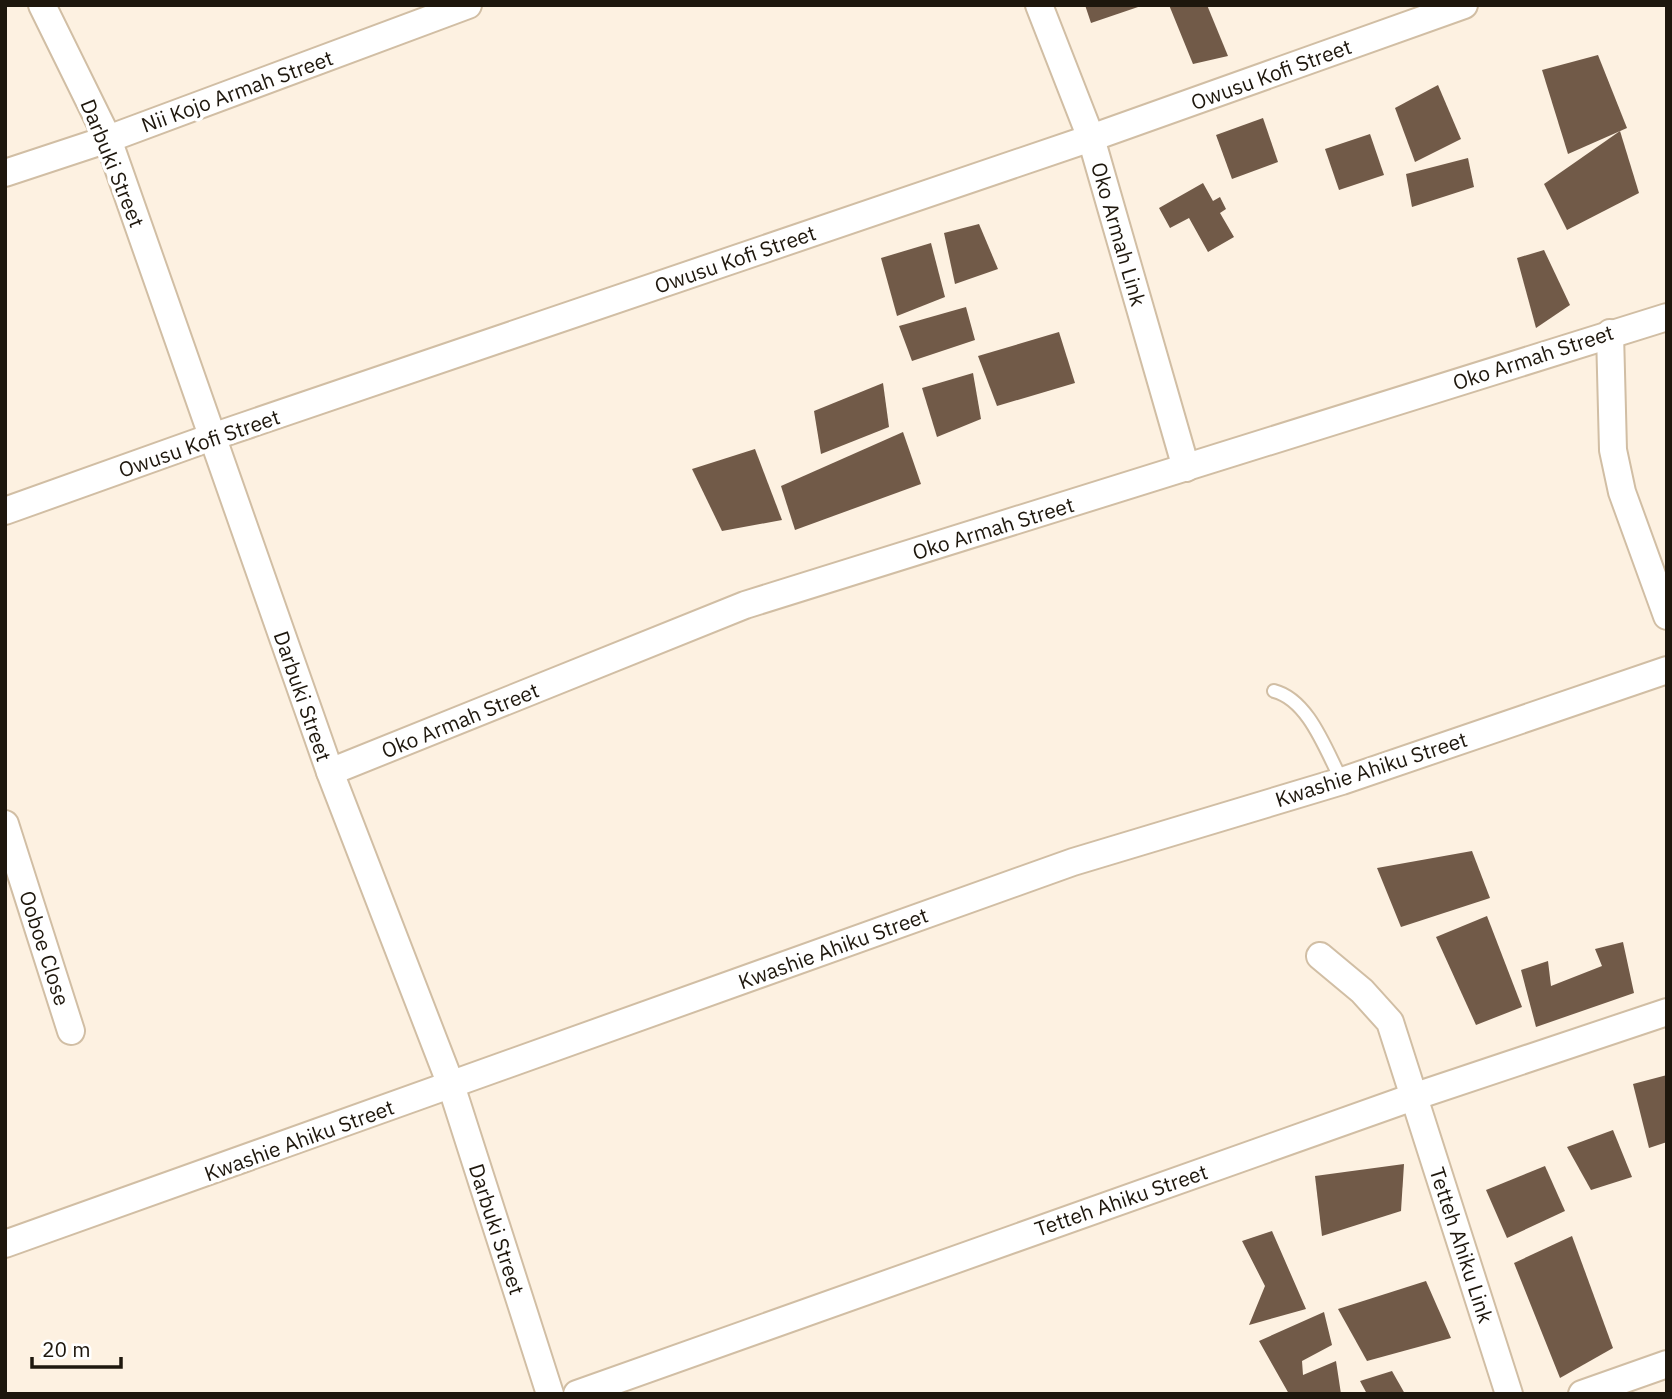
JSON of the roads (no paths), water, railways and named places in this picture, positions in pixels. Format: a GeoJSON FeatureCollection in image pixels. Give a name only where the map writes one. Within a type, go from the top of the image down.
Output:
{"type":"FeatureCollection","features":[{"type":"Feature","properties":{"kind":"street","name":"Darbuki Street"},"geometry":{"type":"LineString","coordinates":[[42,5],[108,139],[330,772],[452,1086],[550,1394]]}},
{"type":"Feature","properties":{"kind":"street","name":"Nii Kojo Armah Street"},"geometry":{"type":"LineString","coordinates":[[5,173],[108,139],[468,5]]}},
{"type":"Feature","properties":{"kind":"street","name":"Oko Armah Link"},"geometry":{"type":"LineString","coordinates":[[1039,5],[1091,138],[1186,468]]}},
{"type":"Feature","properties":{"kind":"street","name":"Owusu Kofi Street"},"geometry":{"type":"LineString","coordinates":[[5,511],[1091,138],[1464,5]]}},
{"type":"Feature","properties":{"kind":"street","name":"Oko Armah Street"},"geometry":{"type":"LineString","coordinates":[[330,772],[745,605],[1667,317]]}},
{"type":"Feature","properties":{"kind":"street"},"geometry":{"type":"LineString","coordinates":[[1610,333],[1613,450],[1622,492],[1667,616]]}},
{"type":"Feature","properties":{"kind":"street","name":"Kwashie Ahiku Street"},"geometry":{"type":"LineString","coordinates":[[5,1244],[1073,862],[1342,780],[1667,670]]}},
{"type":"Feature","properties":{"kind":"street","name":"Ooboe Close"},"geometry":{"type":"LineString","coordinates":[[5,824],[71,1031]]}},
{"type":"Feature","properties":{"kind":"street","name":"Tetteh Ahiku Link"},"geometry":{"type":"LineString","coordinates":[[1320,956],[1362,991],[1390,1022],[1510,1394]]}},
{"type":"Feature","properties":{"kind":"street","name":"Tetteh Ahiku Street"},"geometry":{"type":"LineString","coordinates":[[577,1394],[1413,1097],[1667,1012]]}},
{"type":"Feature","properties":{"kind":"street"},"geometry":{"type":"LineString","coordinates":[[1582,1394],[1667,1364]]}},
{"type":"Feature","properties":{"kind":"lane"},"geometry":{"type":"LineString","coordinates":[[1274,691],[1284,694],[1302,710],[1342,780]]}}]}
